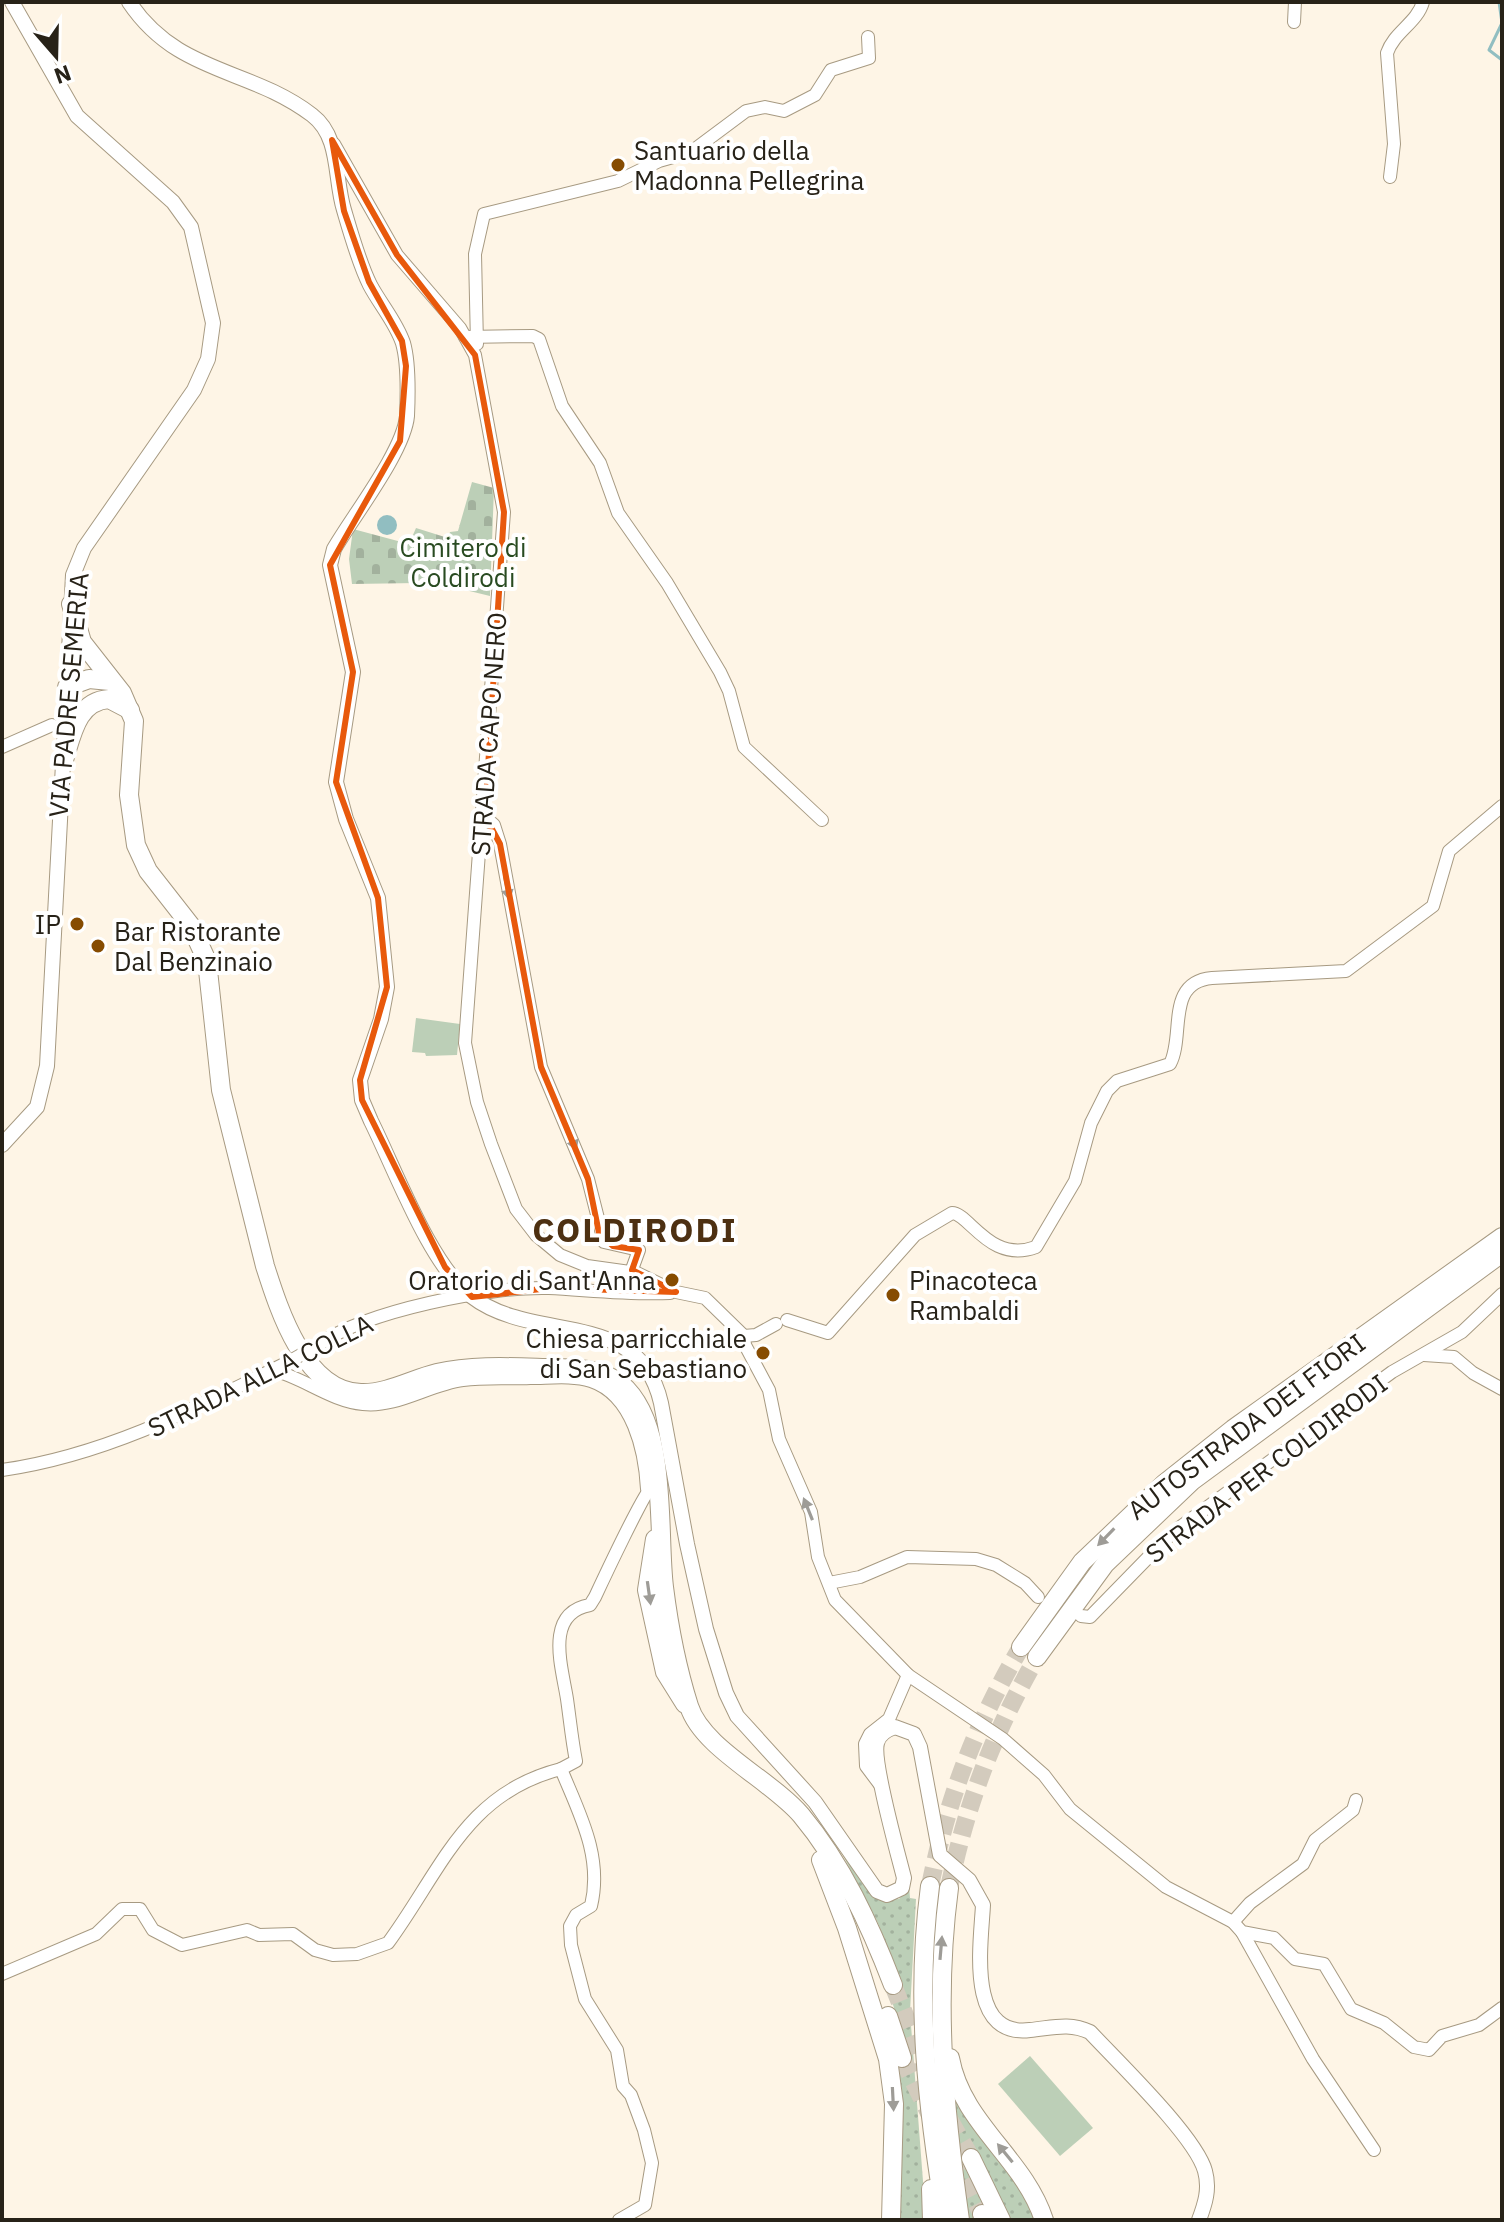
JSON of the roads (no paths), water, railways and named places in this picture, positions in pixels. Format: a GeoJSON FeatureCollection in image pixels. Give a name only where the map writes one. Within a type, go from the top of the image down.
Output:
{"type":"FeatureCollection","features":[{"type":"Feature","properties":{"kind":"highway"},"geometry":{"type":"LineString","coordinates":[[71,604],[82,642],[122,693],[130,710],[135,727],[130,815],[136,845],[148,871],[191,926],[207,961],[221,1090],[265,1266],[273,1291],[311,1365],[339,1389],[364,1394],[471,1368],[583,1368],[621,1385],[643,1417],[657,1477],[660,1517],[647,1590],[665,1672],[676,1694],[709,1736],[799,1813],[840,1874],[870,1929],[893,1985]]}},
{"type":"Feature","properties":{"kind":"highway"},"geometry":{"type":"LineString","coordinates":[[67,687],[89,679],[110,681]]}},
{"type":"Feature","properties":{"kind":"highway"},"geometry":{"type":"LineString","coordinates":[[67,687],[101,700],[116,700],[130,710]]}},
{"type":"Feature","properties":{"kind":"highway"},"geometry":{"type":"LineString","coordinates":[[64,760],[78,719],[101,700]]}},
{"type":"Feature","properties":{"kind":"highway","name":"AUTOSTRADA DEI FIORI"},"geometry":{"type":"LineString","coordinates":[[1502,1237],[1233,1429],[1165,1483],[1082,1562],[1029,1652],[1097,1573],[1192,1481],[1502,1253]]}},
{"type":"Feature","properties":{"kind":"highway"},"geometry":{"type":"LineString","coordinates":[[799,1813],[835,1894],[888,2059],[894,2118],[891,2220]]}},
{"type":"Feature","properties":{"kind":"highway"},"geometry":{"type":"LineString","coordinates":[[840,1874],[902,2058]]}},
{"type":"Feature","properties":{"kind":"highway"},"geometry":{"type":"LineString","coordinates":[[946,2220],[921,2019],[940,1887],[939,2008],[947,2130],[960,2220]]}},
{"type":"Feature","properties":{"kind":"highway"},"geometry":{"type":"LineString","coordinates":[[939,2008],[959,2090],[979,2124],[1022,2176],[1044,2220]]}},
{"type":"Feature","properties":{"kind":"highway"},"geometry":{"type":"LineString","coordinates":[[932,2220],[933,2134]]}},
{"type":"Feature","properties":{"kind":"highway"},"geometry":{"type":"LineString","coordinates":[[971,2158],[1001,2220]]}},
{"type":"Feature","properties":{"kind":"main road","name":"VIA PADRE SEMERIA"},"geometry":{"type":"LineString","coordinates":[[2,1145],[37,1107],[47,1066],[73,575],[84,548],[194,390],[208,359],[213,323],[191,227],[173,202],[77,116],[12,2]]}},
{"type":"Feature","properties":{"kind":"main road"},"geometry":{"type":"LineString","coordinates":[[129,2],[144,25],[161,41],[184,55],[298,106],[321,123],[332,140],[344,211],[369,282],[402,341],[407,417],[400,441],[334,549],[330,565],[353,672],[336,782],[346,819],[378,898],[387,987],[381,1019],[360,1080],[362,1100],[371,1121],[445,1267],[472,1297],[498,1312],[598,1335],[638,1355],[656,1379],[706,1629],[719,1674],[737,1716],[815,1802],[877,1891],[887,1895],[898,1892],[904,1878],[881,1786],[878,1740],[895,1727],[908,1730],[920,1747],[940,1855],[980,1894],[983,1905],[980,1977],[982,1997],[990,2011],[999,2022],[1011,2029],[1027,2031],[1077,2025],[1090,2032],[1177,2130],[1205,2169],[1207,2190],[1199,2220]]}},
{"type":"Feature","properties":{"kind":"street"},"geometry":{"type":"LineString","coordinates":[[1294,22],[1295,2]]}},
{"type":"Feature","properties":{"kind":"street"},"geometry":{"type":"LineString","coordinates":[[1390,177],[1394,144],[1387,53],[1391,40],[1420,11],[1423,2]]}},
{"type":"Feature","properties":{"kind":"street","name":"STRADA CAPO NERO"},"geometry":{"type":"LineString","coordinates":[[744,1336],[705,1298],[676,1292],[631,1272],[587,1266],[560,1255],[536,1235],[516,1209],[477,1102],[465,1043],[504,512],[472,337],[475,266],[484,214],[618,181],[659,161],[703,146],[746,111],[765,107],[784,111],[815,95],[831,70],[869,58],[868,37]]}},
{"type":"Feature","properties":{"kind":"street"},"geometry":{"type":"LineString","coordinates":[[332,140],[397,255],[472,337],[533,336],[539,339],[562,406],[600,463],[618,513],[667,583],[720,672],[729,691],[744,747],[822,820]]}},
{"type":"Feature","properties":{"kind":"street"},"geometry":{"type":"LineString","coordinates":[[2,747],[52,725]]}},
{"type":"Feature","properties":{"kind":"street"},"geometry":{"type":"LineString","coordinates":[[1502,806],[1471,829],[1449,851],[1433,906],[1390,934],[1346,971],[1335,975],[1199,979],[1192,985],[1180,1005],[1170,1064],[1164,1069],[1127,1076],[1107,1091],[1091,1123],[1075,1181],[1036,1247],[1017,1249],[985,1240],[962,1215],[952,1213],[915,1235],[829,1332],[782,1322],[756,1335],[744,1336],[745,1345],[769,1390],[779,1439],[811,1512],[818,1557],[835,1600],[908,1675],[1003,1739],[1044,1775],[1070,1809],[1166,1887],[1238,1927],[1274,1938],[1295,1959],[1324,1964],[1351,2009],[1384,2023],[1420,2050],[1429,2050],[1442,2036],[1479,2025],[1502,2008]]}},
{"type":"Feature","properties":{"kind":"street"},"geometry":{"type":"LineString","coordinates":[[484,816],[494,825],[500,844],[541,1067],[588,1179],[599,1233],[604,1242],[613,1246],[639,1250],[631,1272]]}},
{"type":"Feature","properties":{"kind":"street","name":"STRADA ALLA COLLA"},"geometry":{"type":"LineString","coordinates":[[2,1470],[28,1466],[147,1431],[213,1402],[292,1360],[338,1331],[387,1314],[472,1297],[550,1288],[570,1292],[676,1292]]}},
{"type":"Feature","properties":{"kind":"street","name":"STRADA PER COLDIRODI"},"geometry":{"type":"LineString","coordinates":[[1081,1616],[1090,1617],[1172,1533],[1320,1428],[1356,1398],[1462,1332],[1502,1294]]}},
{"type":"Feature","properties":{"kind":"street"},"geometry":{"type":"LineString","coordinates":[[1421,1355],[1454,1357],[1473,1373],[1502,1389]]}},
{"type":"Feature","properties":{"kind":"street"},"geometry":{"type":"LineString","coordinates":[[2,1974],[96,1934],[122,1909],[131,1908],[140,1909],[153,1930],[182,1945],[247,1930],[259,1935],[293,1934],[315,1950],[333,1955],[375,1949],[388,1943],[464,1828],[491,1800],[510,1787],[576,1761],[559,1657],[563,1626],[576,1607],[590,1605],[650,1487],[644,1454],[630,1419],[614,1395],[592,1382],[571,1378],[462,1380],[385,1402],[363,1404],[320,1389],[296,1375],[272,1370]]}},
{"type":"Feature","properties":{"kind":"street"},"geometry":{"type":"LineString","coordinates":[[670,1478],[671,1459]]}},
{"type":"Feature","properties":{"kind":"street"},"geometry":{"type":"LineString","coordinates":[[829,1583],[860,1577],[907,1557],[976,1559],[996,1565],[1025,1583],[1038,1597]]}},
{"type":"Feature","properties":{"kind":"street"},"geometry":{"type":"LineString","coordinates":[[881,1786],[866,1766],[865,1744],[870,1734],[889,1719],[908,1675]]}},
{"type":"Feature","properties":{"kind":"street"},"geometry":{"type":"LineString","coordinates":[[561,1769],[587,1830],[595,1880],[591,1906],[576,1915],[570,1926],[571,1945],[585,1999],[621,2059],[621,2079],[644,2130],[652,2163],[645,2205],[619,2220]]}},
{"type":"Feature","properties":{"kind":"street"},"geometry":{"type":"LineString","coordinates":[[1238,1927],[1250,1903],[1303,1864],[1315,1840],[1353,1810],[1356,1800]]}},
{"type":"Feature","properties":{"kind":"street"},"geometry":{"type":"LineString","coordinates":[[1238,1927],[1313,2059],[1374,2150]]}},
{"type":"Feature","properties":{"kind":"water"},"geometry":{"type":"Polygon","coordinates":[[[387,515],[394,518],[397,525],[394,532],[387,535],[380,532],[377,525],[380,518],[387,515]]]}},
{"type":"Feature","properties":{"kind":"waterway"},"geometry":{"type":"LineString","coordinates":[[1499,2],[1502,23],[1489,50],[1502,60]]}},
{"type":"Feature","properties":{"kind":"tunnel"},"geometry":{"type":"LineString","coordinates":[[930,1886],[945,1822],[965,1763],[990,1705],[1021,1647]]}},
{"type":"Feature","properties":{"kind":"tunnel"},"geometry":{"type":"LineString","coordinates":[[949,1888],[964,1826],[983,1769],[1007,1713],[1037,1657]]}},
{"type":"Feature","properties":{"kind":"tunnel"},"geometry":{"type":"LineString","coordinates":[[893,1985],[925,2066]]}},
{"type":"Feature","properties":{"kind":"tunnel"},"geometry":{"type":"LineString","coordinates":[[902,2058],[932,2119]]}},
{"type":"Feature","properties":{"kind":"tunnel"},"geometry":{"type":"LineString","coordinates":[[949,2119],[971,2158]]}},
{"type":"Feature","properties":{"kind":"tunnel"},"geometry":{"type":"LineString","coordinates":[[952,2156],[982,2214]]}},
{"type":"Feature","properties":{"kind":"place","name":"Santuario della Madonna Pellegrina"},"geometry":{"type":"Point","coordinates":[618,165]}},
{"type":"Feature","properties":{"kind":"place","name":"IP"},"geometry":{"type":"Point","coordinates":[77,924]}},
{"type":"Feature","properties":{"kind":"place","name":"Bar Ristorante Dal Benzinaio"},"geometry":{"type":"Point","coordinates":[98,946]}},
{"type":"Feature","properties":{"kind":"place","name":"Oratorio di Sant'Anna"},"geometry":{"type":"Point","coordinates":[672,1280]}},
{"type":"Feature","properties":{"kind":"place","name":"Pinacoteca Rambaldi"},"geometry":{"type":"Point","coordinates":[893,1295]}},
{"type":"Feature","properties":{"kind":"place","name":"Chiesa parricchiale di San Sebastiano"},"geometry":{"type":"Point","coordinates":[763,1353]}},
{"type":"Feature","properties":{"kind":"district","name":"COLDIRODI"},"geometry":{"type":"Point","coordinates":[635,1229]}},
{"type":"Feature","properties":{"kind":"park label","name":"Cimitero di Coldirodi"},"geometry":{"type":"Point","coordinates":[463,562]}}]}
